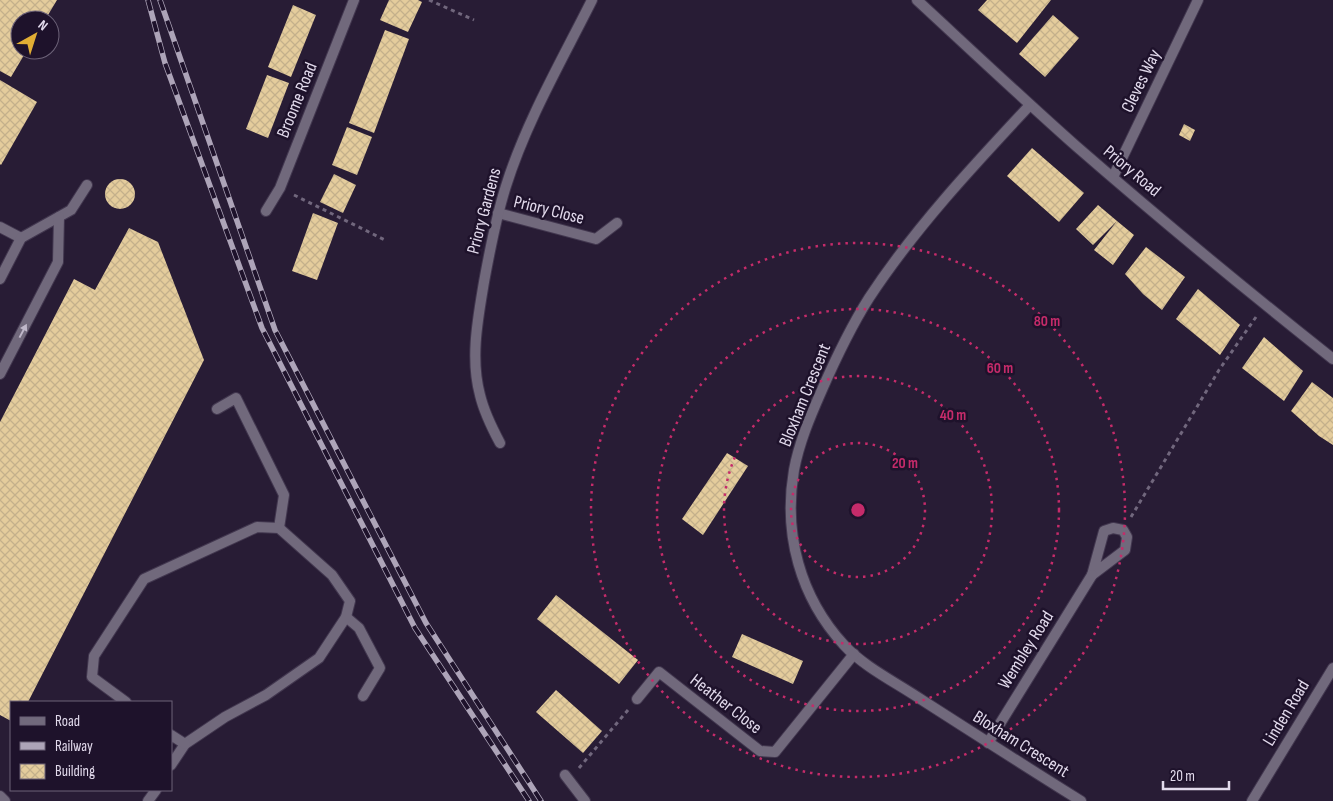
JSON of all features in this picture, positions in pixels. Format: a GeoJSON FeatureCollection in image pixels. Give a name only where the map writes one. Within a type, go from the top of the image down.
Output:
{"type":"FeatureCollection","features":[{"type":"Feature","properties":{"kind":"street","name":"Broome Road"},"geometry":{"type":"LineString","coordinates":[[266,211],[280,188],[354,0]]}},
{"type":"Feature","properties":{"kind":"street","name":"Priory Gardens"},"geometry":{"type":"LineString","coordinates":[[500,443],[479,393],[476,350],[480,303],[498,213],[521,144],[592,0]]}},
{"type":"Feature","properties":{"kind":"street","name":"Priory Road"},"geometry":{"type":"LineString","coordinates":[[917,0],[1030,105],[1113,177],[1333,359]]}},
{"type":"Feature","properties":{"kind":"street","name":"Cleves Way"},"geometry":{"type":"LineString","coordinates":[[1113,177],[1198,0]]}},
{"type":"Feature","properties":{"kind":"street","name":"Bloxham Crescent"},"geometry":{"type":"LineString","coordinates":[[1030,105],[925,222],[868,300],[841,349],[813,410],[803,438],[794,468],[791,490],[791,529],[801,575],[820,613],[854,654],[1081,801]]}},
{"type":"Feature","properties":{"kind":"street"},"geometry":{"type":"LineString","coordinates":[[0,279],[21,238],[71,210],[87,185]]}},
{"type":"Feature","properties":{"kind":"street","name":"Priory Close"},"geometry":{"type":"LineString","coordinates":[[498,213],[596,239],[617,223]]}},
{"type":"Feature","properties":{"kind":"street"},"geometry":{"type":"LineString","coordinates":[[0,374],[58,262],[59,217]]}},
{"type":"Feature","properties":{"kind":"street"},"geometry":{"type":"LineString","coordinates":[[0,227],[21,238]]}},
{"type":"Feature","properties":{"kind":"street"},"geometry":{"type":"LineString","coordinates":[[217,410],[236,398],[284,495],[279,528]]}},
{"type":"Feature","properties":{"kind":"street"},"geometry":{"type":"LineString","coordinates":[[125,701],[92,677],[94,656],[144,580],[257,527],[279,528],[332,575],[350,601],[346,617],[319,658],[266,694],[185,744],[172,764]]}},
{"type":"Feature","properties":{"kind":"street","name":"Wembley Road"},"geometry":{"type":"LineString","coordinates":[[988,742],[1092,575],[1104,531],[1113,528],[1123,530],[1127,537],[1125,550],[1092,575]]}},
{"type":"Feature","properties":{"kind":"street"},"geometry":{"type":"LineString","coordinates":[[346,617],[360,628],[380,668],[362,696]]}},
{"type":"Feature","properties":{"kind":"street","name":"Heather Close"},"geometry":{"type":"LineString","coordinates":[[637,699],[659,672],[760,751],[775,752],[854,654]]}},
{"type":"Feature","properties":{"kind":"street","name":"Linden Road"},"geometry":{"type":"LineString","coordinates":[[1252,801],[1333,668]]}},
{"type":"Feature","properties":{"kind":"street"},"geometry":{"type":"LineString","coordinates":[[172,736],[185,744]]}},
{"type":"Feature","properties":{"kind":"street"},"geometry":{"type":"LineString","coordinates":[[567,778],[585,801]]}},
{"type":"Feature","properties":{"kind":"street"},"geometry":{"type":"LineString","coordinates":[[0,796],[5,801]]}},
{"type":"Feature","properties":{"kind":"path"},"geometry":{"type":"LineString","coordinates":[[429,0],[474,20]]}},
{"type":"Feature","properties":{"kind":"path"},"geometry":{"type":"LineString","coordinates":[[280,188],[385,240]]}},
{"type":"Feature","properties":{"kind":"path"},"geometry":{"type":"LineString","coordinates":[[1123,530],[1219,370],[1265,304]]}},
{"type":"Feature","properties":{"kind":"path"},"geometry":{"type":"LineString","coordinates":[[567,778],[637,699]]}},
{"type":"Feature","properties":{"kind":"building"},"geometry":{"type":"Polygon","coordinates":[[[0,0],[57,0],[51,10],[10,10],[10,60],[21,60],[11,77],[0,71],[0,0]]]}},
{"type":"Feature","properties":{"kind":"building"},"geometry":{"type":"Polygon","coordinates":[[[389,0],[418,0],[422,2],[408,32],[380,20],[389,0]]]}},
{"type":"Feature","properties":{"kind":"building"},"geometry":{"type":"Polygon","coordinates":[[[987,0],[1051,0],[1017,43],[978,10],[987,0]]]}},
{"type":"Feature","properties":{"kind":"building"},"geometry":{"type":"Polygon","coordinates":[[[293,5],[316,15],[291,77],[268,67],[293,5]]]}},
{"type":"Feature","properties":{"kind":"building"},"geometry":{"type":"Polygon","coordinates":[[[1053,15],[1079,38],[1045,77],[1019,54],[1053,15]]]}},
{"type":"Feature","properties":{"kind":"building"},"geometry":{"type":"Polygon","coordinates":[[[385,30],[409,39],[374,133],[349,123],[385,30]]]}},
{"type":"Feature","properties":{"kind":"building"},"geometry":{"type":"Polygon","coordinates":[[[267,75],[289,83],[268,138],[246,129],[267,75]]]}},
{"type":"Feature","properties":{"kind":"building"},"geometry":{"type":"Polygon","coordinates":[[[0,80],[37,102],[1,165],[0,164],[0,80]]]}},
{"type":"Feature","properties":{"kind":"building"},"geometry":{"type":"Polygon","coordinates":[[[1184,124],[1195,130],[1190,141],[1179,135],[1184,124]]]}},
{"type":"Feature","properties":{"kind":"building"},"geometry":{"type":"Polygon","coordinates":[[[347,127],[372,137],[357,175],[332,165],[347,127]]]}},
{"type":"Feature","properties":{"kind":"building"},"geometry":{"type":"Polygon","coordinates":[[[1032,148],[1084,193],[1059,222],[1007,176],[1032,148]]]}},
{"type":"Feature","properties":{"kind":"building"},"geometry":{"type":"Polygon","coordinates":[[[334,174],[356,185],[343,213],[320,202],[334,174]]]}},
{"type":"Feature","properties":{"kind":"building"},"geometry":{"type":"Polygon","coordinates":[[[120,179],[131,183],[135,194],[131,205],[120,209],[109,205],[105,194],[109,183],[120,179]]]}},
{"type":"Feature","properties":{"kind":"building"},"geometry":{"type":"Polygon","coordinates":[[[1098,205],[1117,221],[1093,245],[1076,229],[1098,205]]]}},
{"type":"Feature","properties":{"kind":"building"},"geometry":{"type":"Polygon","coordinates":[[[313,213],[338,223],[317,280],[292,271],[313,213]]]}},
{"type":"Feature","properties":{"kind":"building"},"geometry":{"type":"Polygon","coordinates":[[[1117,221],[1134,235],[1113,265],[1094,250],[1117,221]]]}},
{"type":"Feature","properties":{"kind":"building"},"geometry":{"type":"Polygon","coordinates":[[[129,228],[158,242],[204,360],[29,701],[10,701],[10,720],[0,715],[0,422],[74,279],[95,290],[129,228]]]}},
{"type":"Feature","properties":{"kind":"building"},"geometry":{"type":"Polygon","coordinates":[[[1146,247],[1185,277],[1162,310],[1143,294],[1125,274],[1146,247]]]}},
{"type":"Feature","properties":{"kind":"building"},"geometry":{"type":"Polygon","coordinates":[[[1198,289],[1240,325],[1220,355],[1176,319],[1198,289]]]}},
{"type":"Feature","properties":{"kind":"building"},"geometry":{"type":"Polygon","coordinates":[[[1264,337],[1303,371],[1284,401],[1242,368],[1264,337]]]}},
{"type":"Feature","properties":{"kind":"building"},"geometry":{"type":"Polygon","coordinates":[[[1312,382],[1333,398],[1333,445],[1319,436],[1291,411],[1312,382]]]}},
{"type":"Feature","properties":{"kind":"building"},"geometry":{"type":"Polygon","coordinates":[[[727,453],[748,466],[703,535],[682,519],[727,453]]]}},
{"type":"Feature","properties":{"kind":"building"},"geometry":{"type":"Polygon","coordinates":[[[556,595],[638,660],[619,684],[537,619],[556,595]]]}},
{"type":"Feature","properties":{"kind":"building"},"geometry":{"type":"Polygon","coordinates":[[[742,634],[803,661],[793,684],[732,657],[742,634]]]}},
{"type":"Feature","properties":{"kind":"building"},"geometry":{"type":"Polygon","coordinates":[[[556,690],[602,731],[583,753],[536,712],[556,690]]]}},
{"type":"Feature","properties":{"kind":"railway"},"geometry":{"type":"LineString","coordinates":[[148,0],[165,63],[262,328],[415,628],[529,801]]}},
{"type":"Feature","properties":{"kind":"railway"},"geometry":{"type":"LineString","coordinates":[[160,0],[275,330],[426,623],[541,801]]}}]}
